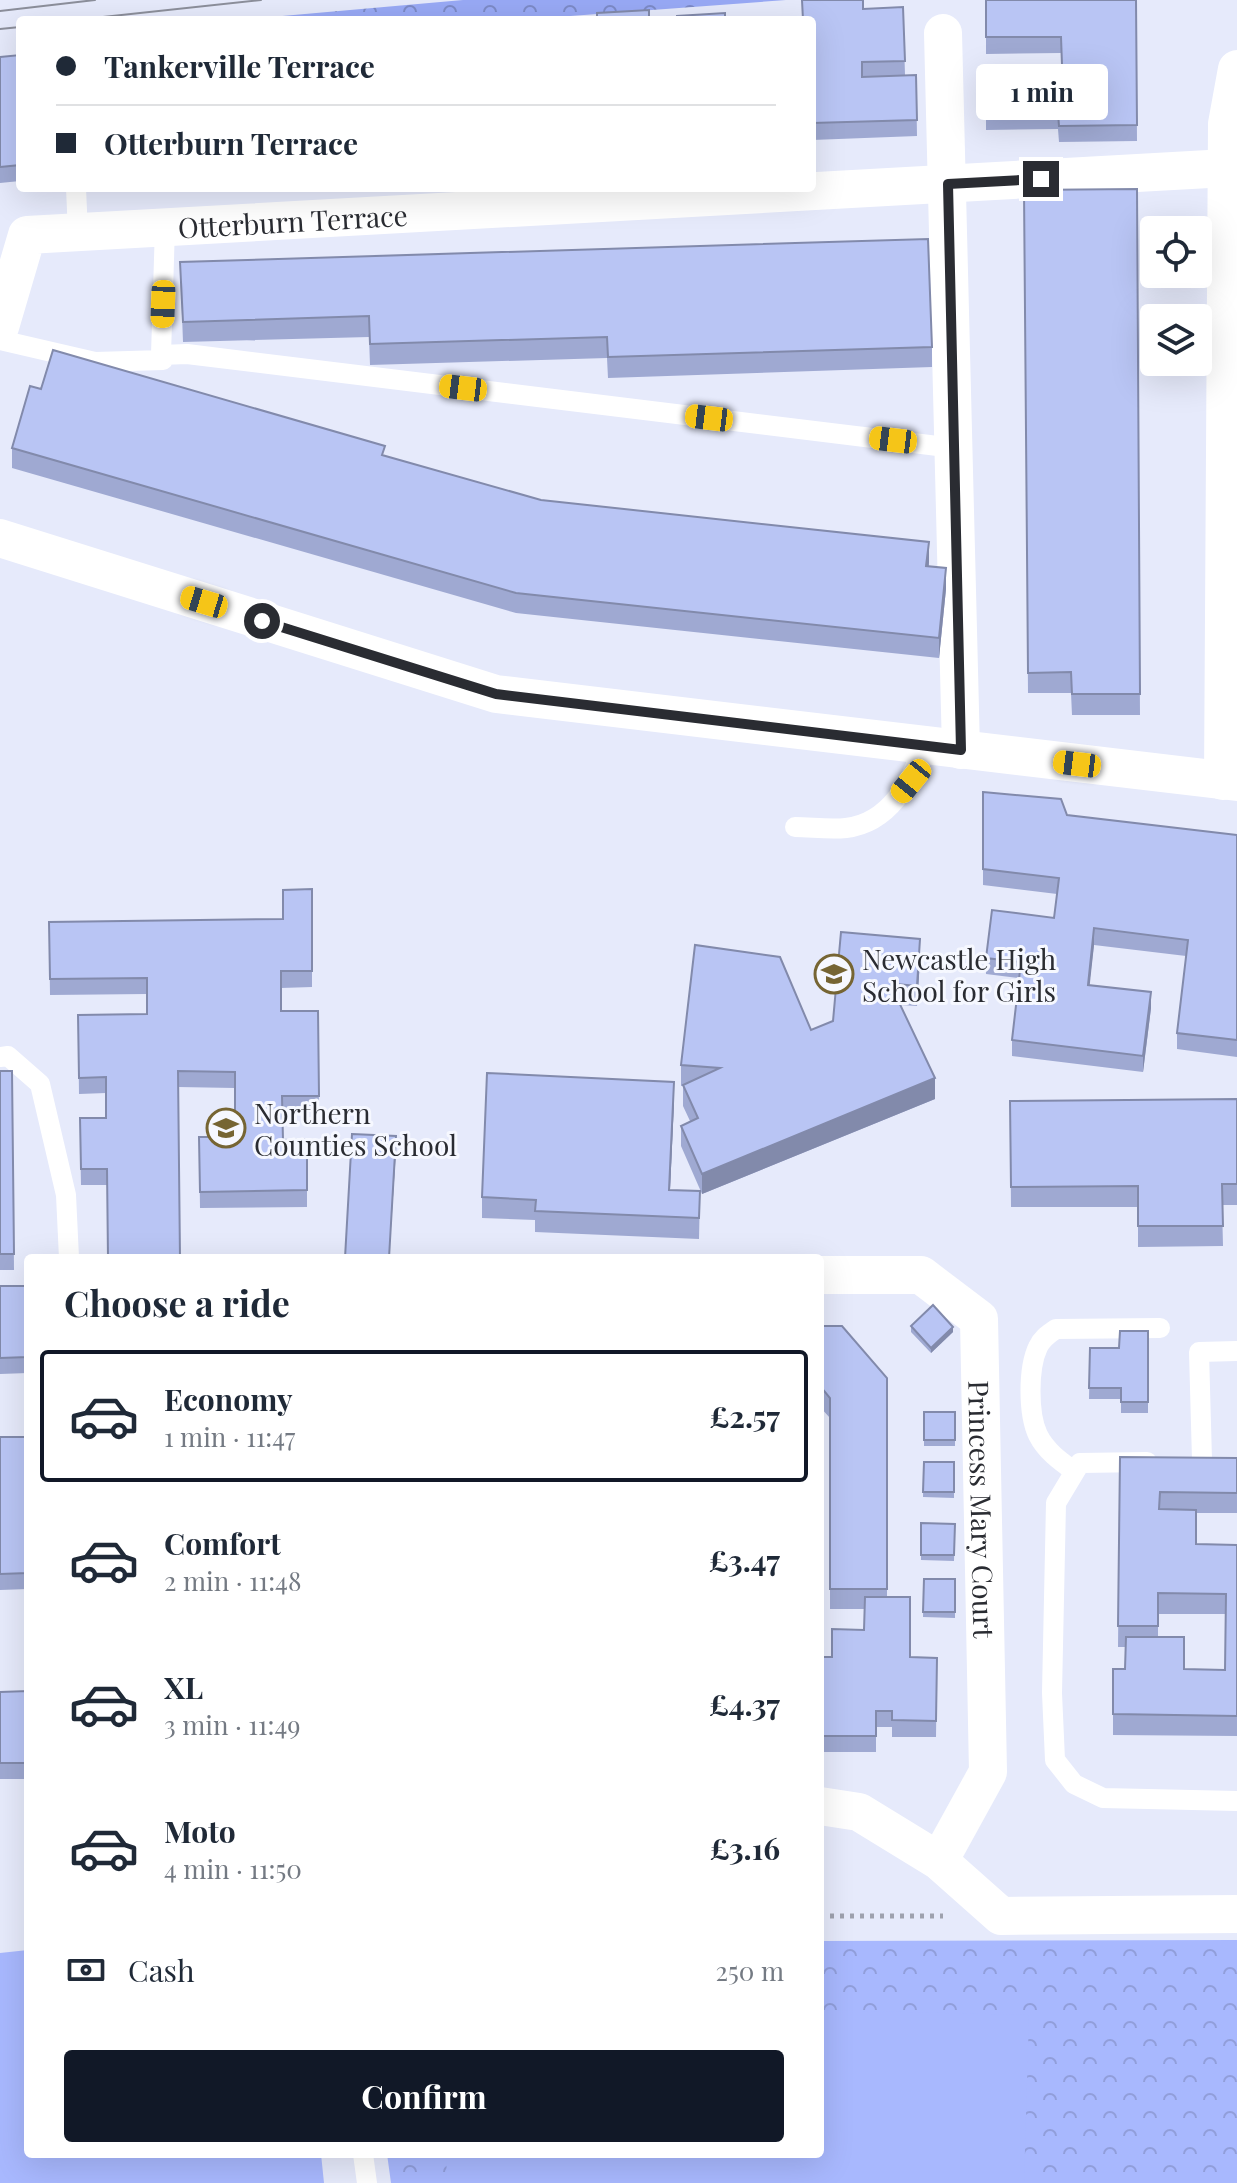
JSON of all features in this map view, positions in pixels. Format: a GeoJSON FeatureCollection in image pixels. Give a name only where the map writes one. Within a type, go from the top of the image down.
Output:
{"type":"FeatureCollection","features":[{"type":"Feature","properties":{"kind":"street"},"geometry":{"type":"LineString","coordinates":[[943,33],[961,750]]}},
{"type":"Feature","properties":{"kind":"street"},"geometry":{"type":"LineString","coordinates":[[0,538],[496,694],[1230,782],[1231,474],[1227,124],[1237,69]]}},
{"type":"Feature","properties":{"kind":"street","name":"Otterburn Terrace"},"geometry":{"type":"LineString","coordinates":[[816,191],[1227,168]]}},
{"type":"Feature","properties":{"kind":"street","name":"Otterburn Terrace"},"geometry":{"type":"LineString","coordinates":[[0,327],[27,235],[802,192]]}},
{"type":"Feature","properties":{"kind":"street","name":"Princess Mary Court"},"geometry":{"type":"LineString","coordinates":[[824,1275],[921,1275],[979,1319],[988,1772],[939,1861]]}},
{"type":"Feature","properties":{"kind":"street"},"geometry":{"type":"LineString","coordinates":[[824,1807],[859,1812],[939,1861],[1001,1916],[1237,1914]]}},
{"type":"Feature","properties":{"kind":"lane"},"geometry":{"type":"LineString","coordinates":[[76,192],[78,233]]}},
{"type":"Feature","properties":{"kind":"lane"},"geometry":{"type":"LineString","coordinates":[[0,340],[95,362],[163,360],[165,227]]}},
{"type":"Feature","properties":{"kind":"lane"},"geometry":{"type":"LineString","coordinates":[[161,355],[187,354],[954,448]]}},
{"type":"Feature","properties":{"kind":"lane"},"geometry":{"type":"LineString","coordinates":[[795,827],[848,828],[888,809],[911,781],[923,745]]}},
{"type":"Feature","properties":{"kind":"lane"},"geometry":{"type":"LineString","coordinates":[[0,1057],[8,1056],[40,1084],[66,1195],[69,1254]]}},
{"type":"Feature","properties":{"kind":"lane"},"geometry":{"type":"LineString","coordinates":[[1074,1471],[1051,1454],[1037,1434],[1032,1408],[1037,1350],[1044,1338],[1056,1329],[1160,1328]]}},
{"type":"Feature","properties":{"kind":"lane"},"geometry":{"type":"LineString","coordinates":[[1187,1461],[1199,1352],[1237,1351]]}},
{"type":"Feature","properties":{"kind":"lane"},"geometry":{"type":"LineString","coordinates":[[1225,1460],[1080,1463],[1074,1471],[1056,1503],[1052,1693],[1055,1760],[1074,1784],[1103,1798],[1237,1801]]}},
{"type":"Feature","properties":{"kind":"lane"},"geometry":{"type":"LineString","coordinates":[[364,2158],[367,2183]]}},
{"type":"Feature","properties":{"kind":"path"},"geometry":{"type":"LineString","coordinates":[[824,1916],[1001,1916]]}},
{"type":"Feature","properties":{"kind":"green space"},"geometry":{"type":"Polygon","coordinates":[[[463,0],[786,0],[570,16],[283,16],[463,0]]]}},
{"type":"Feature","properties":{"kind":"green space"},"geometry":{"type":"Polygon","coordinates":[[[1237,1940],[1237,2183],[391,2183],[388,2158],[824,2158],[824,1941],[1237,1940]]]}},
{"type":"Feature","properties":{"kind":"green space"},"geometry":{"type":"Polygon","coordinates":[[[24,1950],[24,2158],[321,2158],[324,2183],[0,2183],[0,1953],[24,1950]]]}},
{"type":"Feature","properties":{"kind":"green space"},"geometry":{"type":"Polygon","coordinates":[[[824,2010],[1029,2015],[1024,2183],[446,2183],[447,2158],[824,2158],[824,2010]]]}},
{"type":"Feature","properties":{"kind":"building"},"geometry":{"type":"Polygon","coordinates":[[[802,0],[863,0],[863,9],[903,7],[905,61],[862,62],[862,77],[916,75],[917,120],[816,123],[816,16],[803,16],[802,0]]]}},
{"type":"Feature","properties":{"kind":"building"},"geometry":{"type":"Polygon","coordinates":[[[986,0],[1136,0],[1137,125],[1059,126],[1058,113],[986,114],[986,65],[1062,65],[1061,37],[986,37],[986,0]]]}},
{"type":"Feature","properties":{"kind":"building"},"geometry":{"type":"Polygon","coordinates":[[[649,10],[649,16],[597,16],[597,13],[649,10]]]}},
{"type":"Feature","properties":{"kind":"building"},"geometry":{"type":"Polygon","coordinates":[[[725,13],[725,16],[677,16],[725,13]]]}},
{"type":"Feature","properties":{"kind":"building"},"geometry":{"type":"Polygon","coordinates":[[[16,55],[16,165],[0,167],[0,57],[16,55]]]}},
{"type":"Feature","properties":{"kind":"building"},"geometry":{"type":"Polygon","coordinates":[[[1137,189],[1140,694],[1072,694],[1071,672],[1028,673],[1024,190],[1137,189]]]}},
{"type":"Feature","properties":{"kind":"building"},"geometry":{"type":"Polygon","coordinates":[[[928,239],[932,347],[608,357],[607,337],[370,344],[369,316],[183,322],[180,262],[928,239]]]}},
{"type":"Feature","properties":{"kind":"building"},"geometry":{"type":"Polygon","coordinates":[[[53,350],[385,446],[382,455],[541,500],[929,542],[926,566],[946,568],[939,638],[516,593],[12,448],[30,386],[41,389],[53,350]]]}},
{"type":"Feature","properties":{"kind":"building"},"geometry":{"type":"Polygon","coordinates":[[[983,792],[1061,799],[1067,815],[1237,835],[1237,1040],[1177,1033],[1188,940],[1094,928],[1088,985],[1151,992],[1143,1056],[1012,1040],[1021,962],[986,958],[992,910],[1054,918],[1059,878],[983,869],[983,792]]]}},
{"type":"Feature","properties":{"kind":"building"},"geometry":{"type":"Polygon","coordinates":[[[312,889],[312,971],[281,971],[281,1011],[318,1011],[319,1096],[282,1096],[283,1140],[307,1139],[307,1190],[200,1192],[199,1137],[235,1137],[235,1072],[178,1071],[180,1254],[108,1254],[107,1169],[81,1169],[80,1118],[106,1118],[106,1077],[79,1078],[78,1015],[147,1014],[147,978],[50,979],[49,922],[283,919],[283,890],[312,889]]]}},
{"type":"Feature","properties":{"kind":"building"},"geometry":{"type":"Polygon","coordinates":[[[841,932],[920,939],[917,986],[897,984],[896,996],[935,1078],[702,1174],[681,1126],[698,1118],[683,1085],[720,1068],[681,1065],[695,945],[780,957],[811,1030],[833,1021],[841,932]]]}},
{"type":"Feature","properties":{"kind":"building"},"geometry":{"type":"Polygon","coordinates":[[[0,1071],[12,1071],[14,1254],[0,1254],[0,1071]]]}},
{"type":"Feature","properties":{"kind":"building"},"geometry":{"type":"Polygon","coordinates":[[[487,1073],[674,1082],[669,1190],[700,1191],[699,1218],[535,1211],[536,1200],[482,1197],[487,1073]]]}},
{"type":"Feature","properties":{"kind":"building"},"geometry":{"type":"Polygon","coordinates":[[[1237,1099],[1237,1184],[1222,1184],[1223,1226],[1138,1226],[1138,1186],[1011,1187],[1010,1101],[1237,1099]]]}},
{"type":"Feature","properties":{"kind":"building"},"geometry":{"type":"Polygon","coordinates":[[[352,1134],[396,1136],[389,1254],[345,1254],[352,1134]]]}},
{"type":"Feature","properties":{"kind":"building"},"geometry":{"type":"Polygon","coordinates":[[[0,1286],[24,1286],[24,1357],[0,1358],[0,1286]]]}},
{"type":"Feature","properties":{"kind":"building"},"geometry":{"type":"Polygon","coordinates":[[[933,1305],[953,1327],[931,1348],[911,1326],[933,1305]]]}},
{"type":"Feature","properties":{"kind":"building"},"geometry":{"type":"Polygon","coordinates":[[[824,1326],[842,1326],[887,1378],[887,1589],[830,1589],[830,1398],[824,1391],[824,1326]]]}},
{"type":"Feature","properties":{"kind":"building"},"geometry":{"type":"Polygon","coordinates":[[[1120,1331],[1148,1331],[1148,1402],[1121,1402],[1121,1388],[1089,1388],[1090,1348],[1119,1348],[1120,1331]]]}},
{"type":"Feature","properties":{"kind":"building"},"geometry":{"type":"Polygon","coordinates":[[[924,1412],[955,1412],[955,1440],[924,1440],[924,1412]]]}},
{"type":"Feature","properties":{"kind":"building"},"geometry":{"type":"Polygon","coordinates":[[[0,1437],[24,1437],[24,1573],[0,1574],[0,1437]]]}},
{"type":"Feature","properties":{"kind":"building"},"geometry":{"type":"Polygon","coordinates":[[[1120,1457],[1237,1458],[1237,1493],[1160,1492],[1159,1509],[1196,1510],[1196,1544],[1237,1545],[1237,1716],[1113,1714],[1113,1669],[1125,1669],[1126,1637],[1184,1637],[1184,1669],[1225,1670],[1226,1594],[1158,1593],[1158,1626],[1118,1626],[1120,1457]]]}},
{"type":"Feature","properties":{"kind":"building"},"geometry":{"type":"Polygon","coordinates":[[[924,1462],[954,1462],[954,1492],[923,1492],[924,1462]]]}},
{"type":"Feature","properties":{"kind":"building"},"geometry":{"type":"Polygon","coordinates":[[[921,1523],[955,1524],[954,1555],[921,1555],[921,1523]]]}},
{"type":"Feature","properties":{"kind":"building"},"geometry":{"type":"Polygon","coordinates":[[[924,1579],[955,1579],[955,1612],[923,1612],[924,1579]]]}},
{"type":"Feature","properties":{"kind":"building"},"geometry":{"type":"Polygon","coordinates":[[[865,1597],[910,1597],[910,1657],[937,1658],[936,1721],[892,1720],[892,1711],[876,1711],[876,1736],[824,1736],[824,1657],[832,1657],[832,1629],[864,1630],[865,1597]]]}},
{"type":"Feature","properties":{"kind":"building"},"geometry":{"type":"Polygon","coordinates":[[[24,1691],[24,1763],[0,1763],[0,1692],[24,1691]]]}},
{"type":"Feature","properties":{"kind":"tram line"},"geometry":{"type":"LineString","coordinates":[[0,11],[95,0]]}},
{"type":"Feature","properties":{"kind":"tram line"},"geometry":{"type":"LineString","coordinates":[[112,16],[261,0]]}},
{"type":"Feature","properties":{"kind":"tram line"},"geometry":{"type":"LineString","coordinates":[[0,29],[16,27]]}},
{"type":"Feature","properties":{"kind":"place","name":"Newcastle High School for Girls"},"geometry":{"type":"Point","coordinates":[834,974]}},
{"type":"Feature","properties":{"kind":"place","name":"Northern Counties School"},"geometry":{"type":"Point","coordinates":[226,1128]}},
{"type":"Feature","properties":{"kind":"route"},"geometry":{"type":"LineString","coordinates":[[262,621],[496,694],[961,750],[948,184],[1041,179]]}}]}
